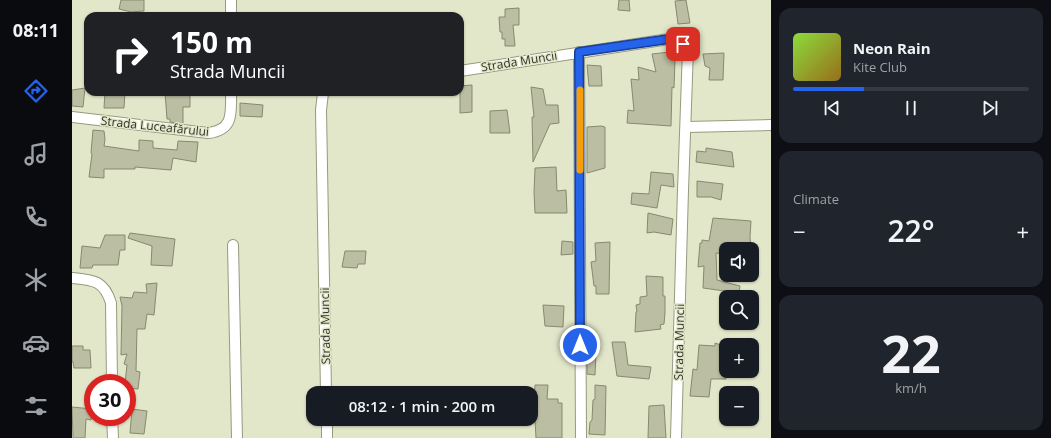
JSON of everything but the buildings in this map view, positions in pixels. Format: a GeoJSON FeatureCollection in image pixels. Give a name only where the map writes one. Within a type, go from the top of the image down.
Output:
{"type":"FeatureCollection","features":[{"type":"Feature","properties":{"kind":"street"},"geometry":{"type":"LineString","coordinates":[[231,0],[231,12]]}},
{"type":"Feature","properties":{"kind":"street","name":"Strada Muncii"},"geometry":{"type":"LineString","coordinates":[[464,70],[669,39],[683,44],[688,49],[676,438]]}},
{"type":"Feature","properties":{"kind":"street"},"geometry":{"type":"LineString","coordinates":[[579,52],[581,438]]}},
{"type":"Feature","properties":{"kind":"street","name":"Strada Luceafărului"},"geometry":{"type":"LineString","coordinates":[[72,118],[208,133],[215,132],[223,128],[229,122],[231,114],[231,96]]}},
{"type":"Feature","properties":{"kind":"street","name":"Strada Muncii"},"geometry":{"type":"LineString","coordinates":[[323,96],[321,110],[326,386]]}},
{"type":"Feature","properties":{"kind":"street"},"geometry":{"type":"LineString","coordinates":[[686,127],[771,125]]}},
{"type":"Feature","properties":{"kind":"street"},"geometry":{"type":"LineString","coordinates":[[233,245],[237,438]]}},
{"type":"Feature","properties":{"kind":"street"},"geometry":{"type":"LineString","coordinates":[[72,278],[97,281],[108,293],[111,303],[112,374]]}},
{"type":"Feature","properties":{"kind":"street"},"geometry":{"type":"LineString","coordinates":[[112,426],[112,438]]}},
{"type":"Feature","properties":{"kind":"street"},"geometry":{"type":"LineString","coordinates":[[326,426],[327,438]]}},
{"type":"Feature","properties":{"kind":"slow traffic"},"geometry":{"type":"LineString","coordinates":[[580,90],[580,170]]}},
{"type":"Feature","properties":{"kind":"route"},"geometry":{"type":"LineString","coordinates":[[580,345],[579,52],[669,39],[676,40],[683,44]]}}]}
